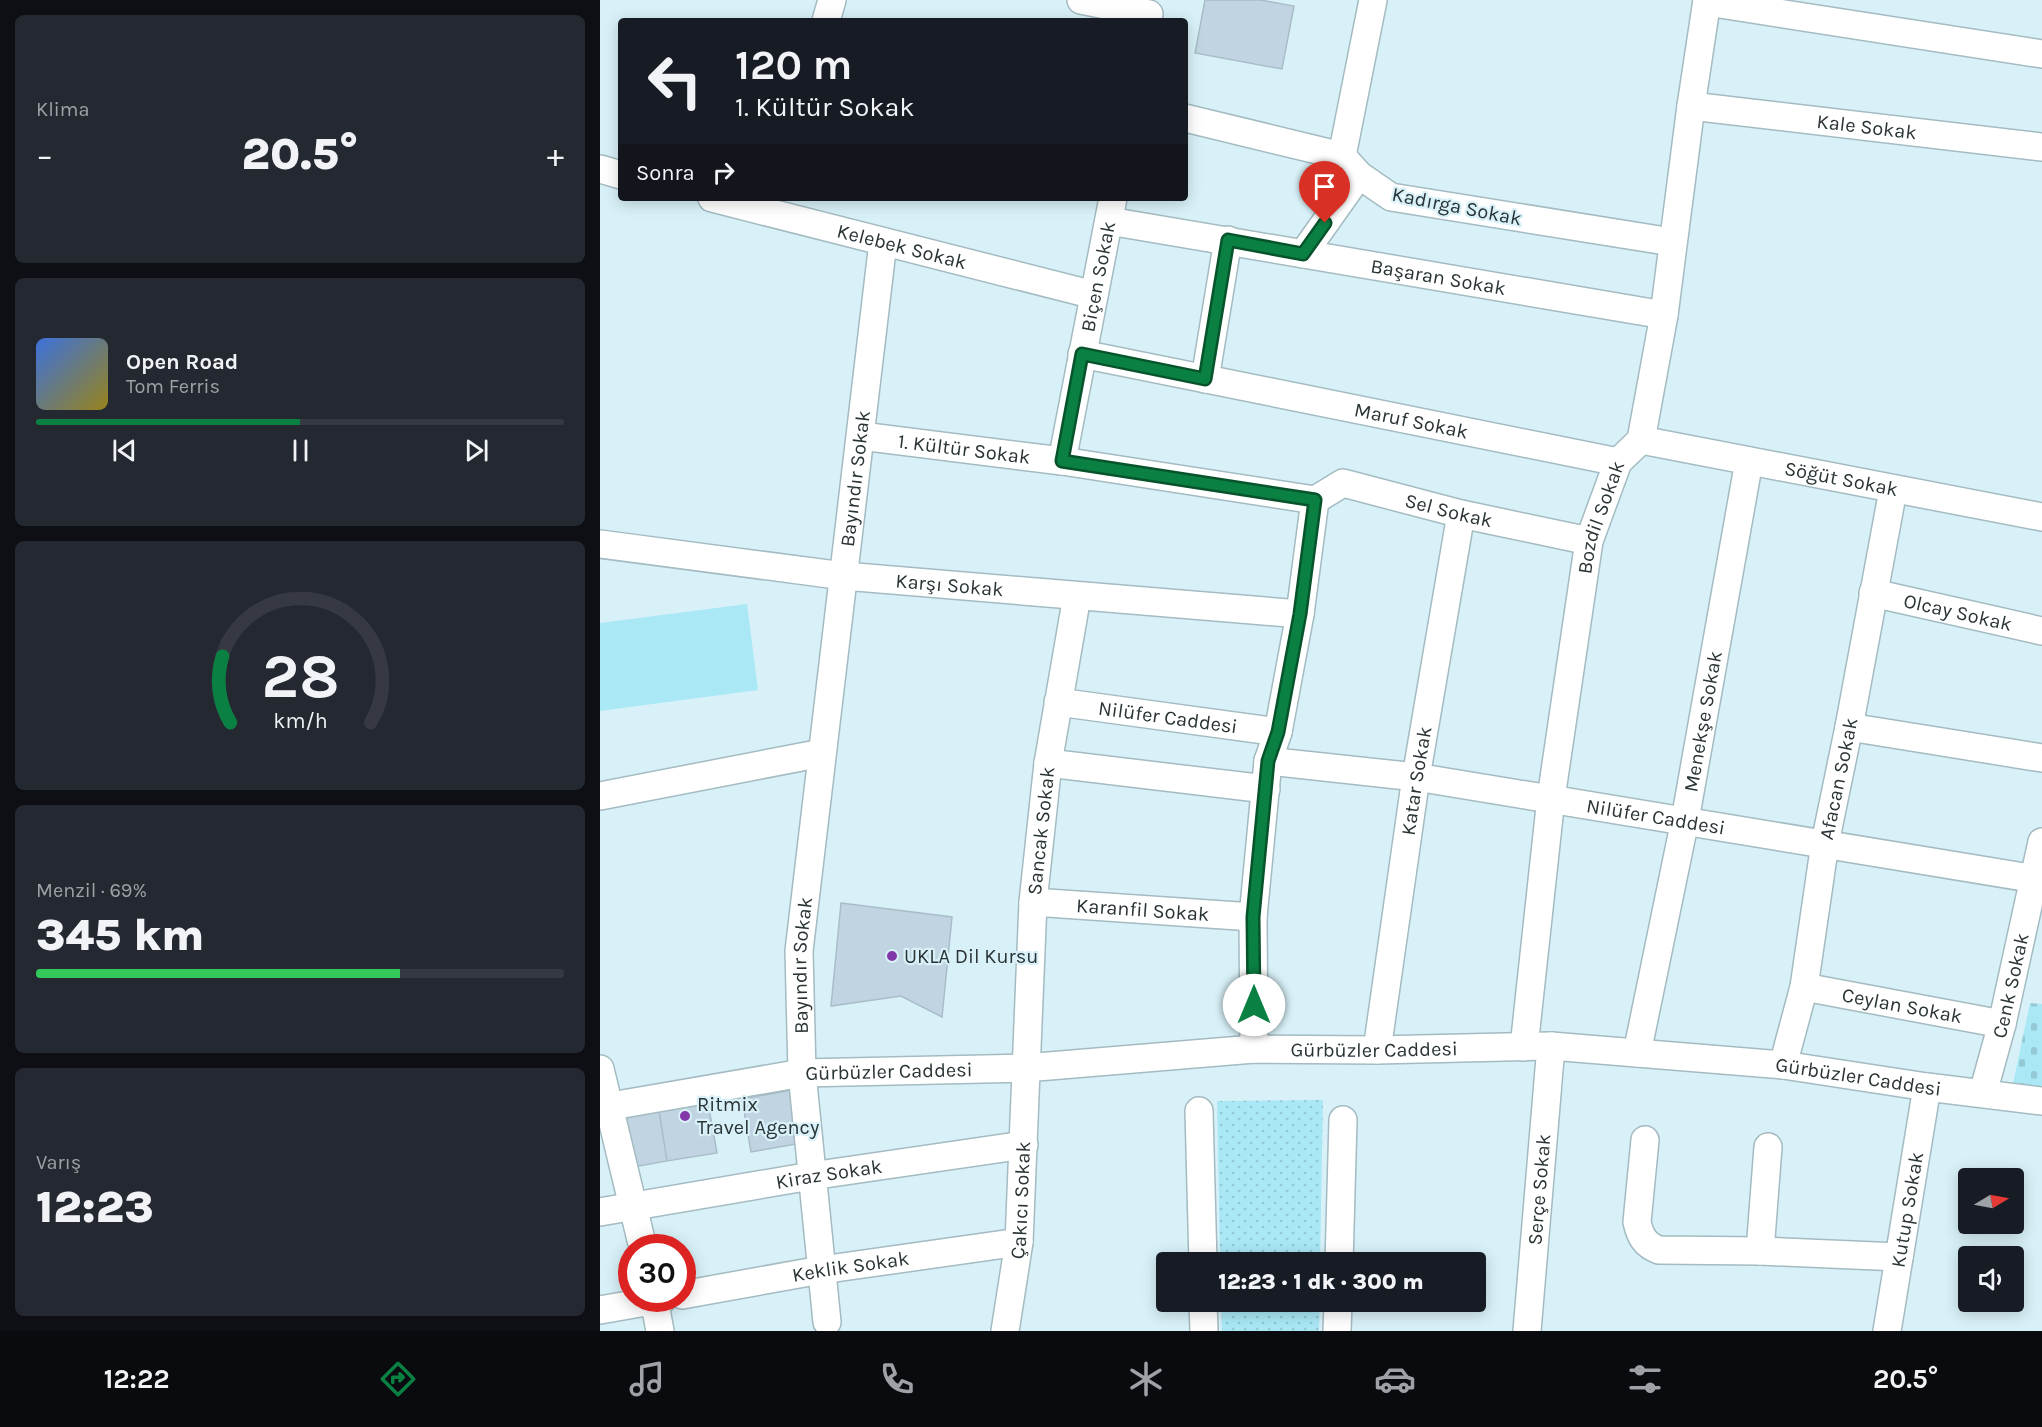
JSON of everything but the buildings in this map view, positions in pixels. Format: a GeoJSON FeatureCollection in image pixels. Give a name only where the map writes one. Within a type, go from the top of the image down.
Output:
{"type":"FeatureCollection","features":[{"type":"Feature","properties":{"kind":"street"},"geometry":{"type":"LineString","coordinates":[[827,18],[832,0]]}},
{"type":"Feature","properties":{"kind":"street"},"geometry":{"type":"LineString","coordinates":[[1081,0],[1150,12]]}},
{"type":"Feature","properties":{"kind":"street"},"geometry":{"type":"LineString","coordinates":[[1303,254],[1350,166],[1373,0]]}},
{"type":"Feature","properties":{"kind":"street"},"geometry":{"type":"LineString","coordinates":[[1707,1],[2042,54]]}},
{"type":"Feature","properties":{"kind":"street","name":"Bozdil Sokak"},"geometry":{"type":"LineString","coordinates":[[1524,1047],[1551,798],[1589,541],[1618,462],[1641,440],[1664,315],[1672,242],[1707,1]]}},
{"type":"Feature","properties":{"kind":"street","name":"Kale Sokak"},"geometry":{"type":"LineString","coordinates":[[1691,106],[2042,147]]}},
{"type":"Feature","properties":{"kind":"street","name":"Kadırga Sokak"},"geometry":{"type":"LineString","coordinates":[[1188,119],[1350,166],[1391,197],[1672,242]]}},
{"type":"Feature","properties":{"kind":"street"},"geometry":{"type":"LineString","coordinates":[[600,169],[618,174]]}},
{"type":"Feature","properties":{"kind":"street","name":"Kelebek Sokak"},"geometry":{"type":"LineString","coordinates":[[734,201],[772,206],[883,242],[1094,295]]}},
{"type":"Feature","properties":{"kind":"street","name":"Başaran Sokak"},"geometry":{"type":"LineString","coordinates":[[1111,209],[1228,240],[1664,315]]}},
{"type":"Feature","properties":{"kind":"street","name":"Biçen Sokak"},"geometry":{"type":"LineString","coordinates":[[1062,461],[1111,209]]}},
{"type":"Feature","properties":{"kind":"street"},"geometry":{"type":"LineString","coordinates":[[1205,379],[1228,240]]}},
{"type":"Feature","properties":{"kind":"street","name":"Bayındır Sokak"},"geometry":{"type":"LineString","coordinates":[[827,1322],[802,1073],[799,951],[883,242]]}},
{"type":"Feature","properties":{"kind":"street","name":"Maruf Sokak"},"geometry":{"type":"LineString","coordinates":[[1082,354],[1618,462]]}},
{"type":"Feature","properties":{"kind":"street","name":"1. Kültür Sokak"},"geometry":{"type":"LineString","coordinates":[[861,436],[1062,461],[1315,500]]}},
{"type":"Feature","properties":{"kind":"street","name":"Söğüt Sokak"},"geometry":{"type":"LineString","coordinates":[[1641,440],[2042,517]]}},
{"type":"Feature","properties":{"kind":"street","name":"Menekşe Sokak"},"geometry":{"type":"LineString","coordinates":[[1637,1053],[1685,820],[1749,461]]}},
{"type":"Feature","properties":{"kind":"street","name":"Sel Sokak"},"geometry":{"type":"LineString","coordinates":[[1315,500],[1343,483],[1461,514],[1589,541]]}},
{"type":"Feature","properties":{"kind":"street","name":"Afacan Sokak"},"geometry":{"type":"LineString","coordinates":[[1783,1065],[1804,987],[1824,843],[1849,726],[1893,489]]}},
{"type":"Feature","properties":{"kind":"street"},"geometry":{"type":"LineString","coordinates":[[1254,1050],[1253,917],[1268,761],[1278,732],[1300,614],[1315,500]]}},
{"type":"Feature","properties":{"kind":"street","name":"Katar Sokak"},"geometry":{"type":"LineString","coordinates":[[1377,1050],[1416,777],[1461,514]]}},
{"type":"Feature","properties":{"kind":"street","name":"Karşı Sokak"},"geometry":{"type":"LineString","coordinates":[[600,544],[844,576],[1300,614]]}},
{"type":"Feature","properties":{"kind":"street","name":"Olcay Sokak"},"geometry":{"type":"LineString","coordinates":[[1873,593],[2042,631]]}},
{"type":"Feature","properties":{"kind":"street","name":"Sancak Sokak"},"geometry":{"type":"LineString","coordinates":[[1025,1068],[1033,902],[1048,763],[1077,596]]}},
{"type":"Feature","properties":{"kind":"street","name":"Nilüfer Caddesi"},"geometry":{"type":"LineString","coordinates":[[1058,702],[1278,732]]}},
{"type":"Feature","properties":{"kind":"street"},"geometry":{"type":"LineString","coordinates":[[1849,726],[2042,758]]}},
{"type":"Feature","properties":{"kind":"street"},"geometry":{"type":"LineString","coordinates":[[600,796],[822,753]]}},
{"type":"Feature","properties":{"kind":"street","name":"Nilüfer Caddesi"},"geometry":{"type":"LineString","coordinates":[[1268,761],[1416,777],[2038,880]]}},
{"type":"Feature","properties":{"kind":"street"},"geometry":{"type":"LineString","coordinates":[[1048,763],[1266,789]]}},
{"type":"Feature","properties":{"kind":"street","name":"Cenk Sokak"},"geometry":{"type":"LineString","coordinates":[[1983,1093],[2038,880],[2042,842]]}},
{"type":"Feature","properties":{"kind":"street","name":"Karanfil Sokak"},"geometry":{"type":"LineString","coordinates":[[1033,902],[1253,917]]}},
{"type":"Feature","properties":{"kind":"street","name":"Ceylan Sokak"},"geometry":{"type":"LineString","coordinates":[[1804,987],[2002,1024]]}},
{"type":"Feature","properties":{"kind":"street","name":"Gürbüzler Caddesi"},"geometry":{"type":"LineString","coordinates":[[605,1107],[802,1073],[1025,1068],[1254,1050],[1551,1046],[1783,1065],[1927,1088],[2042,1101]]}},
{"type":"Feature","properties":{"kind":"street","name":"Serçe Sokak"},"geometry":{"type":"LineString","coordinates":[[1527,1331],[1551,1046]]}},
{"type":"Feature","properties":{"kind":"street","name":"Çakıcı Sokak"},"geometry":{"type":"LineString","coordinates":[[1005,1331],[1019,1242],[1025,1068]]}},
{"type":"Feature","properties":{"kind":"street"},"geometry":{"type":"LineString","coordinates":[[600,1069],[605,1107],[640,1234]]}},
{"type":"Feature","properties":{"kind":"street","name":"Kutup Sokak"},"geometry":{"type":"LineString","coordinates":[[1887,1331],[1927,1088]]}},
{"type":"Feature","properties":{"kind":"street"},"geometry":{"type":"LineString","coordinates":[[1199,1111],[1203,1252]]}},
{"type":"Feature","properties":{"kind":"street"},"geometry":{"type":"LineString","coordinates":[[1339,1252],[1343,1120]]}},
{"type":"Feature","properties":{"kind":"street"},"geometry":{"type":"LineString","coordinates":[[1645,1140],[1637,1222],[1639,1233],[1646,1243],[1659,1251],[1760,1251],[1899,1257]]}},
{"type":"Feature","properties":{"kind":"street","name":"Kiraz Sokak"},"geometry":{"type":"LineString","coordinates":[[600,1212],[812,1176],[1024,1145]]}},
{"type":"Feature","properties":{"kind":"street"},"geometry":{"type":"LineString","coordinates":[[1760,1251],[1768,1147]]}},
{"type":"Feature","properties":{"kind":"street","name":"Keklik Sokak"},"geometry":{"type":"LineString","coordinates":[[696,1293],[821,1270],[1019,1242]]}},
{"type":"Feature","properties":{"kind":"street"},"geometry":{"type":"LineString","coordinates":[[600,1310],[618,1307]]}},
{"type":"Feature","properties":{"kind":"street"},"geometry":{"type":"LineString","coordinates":[[658,1312],[660,1331]]}},
{"type":"Feature","properties":{"kind":"street"},"geometry":{"type":"LineString","coordinates":[[1203,1312],[1204,1331]]}},
{"type":"Feature","properties":{"kind":"street"},"geometry":{"type":"LineString","coordinates":[[1337,1331],[1338,1312]]}},
{"type":"Feature","properties":{"kind":"green space"},"geometry":{"type":"Polygon","coordinates":[[[747,604],[758,690],[600,711],[600,623],[747,604]]]}},
{"type":"Feature","properties":{"kind":"green space"},"geometry":{"type":"Polygon","coordinates":[[[2030,1003],[2042,1004],[2042,1097],[2011,1093],[2030,1003]]]}},
{"type":"Feature","properties":{"kind":"green space"},"geometry":{"type":"Polygon","coordinates":[[[1323,1100],[1320,1252],[1220,1252],[1217,1101],[1323,1100]]]}},
{"type":"Feature","properties":{"kind":"green space"},"geometry":{"type":"Polygon","coordinates":[[[1221,1312],[1320,1312],[1319,1331],[1222,1331],[1221,1312]]]}},
{"type":"Feature","properties":{"kind":"place","name":"UKLA Dil Kursu"},"geometry":{"type":"Point","coordinates":[892,956]}},
{"type":"Feature","properties":{"kind":"place","name":"Ritmix Travel Agency"},"geometry":{"type":"Point","coordinates":[685,1116]}},
{"type":"Feature","properties":{"kind":"route"},"geometry":{"type":"LineString","coordinates":[[1254,1005],[1253,917],[1268,761],[1278,732],[1300,614],[1315,500],[1062,461],[1082,354],[1205,379],[1228,240],[1303,254],[1325,223]]}}]}
